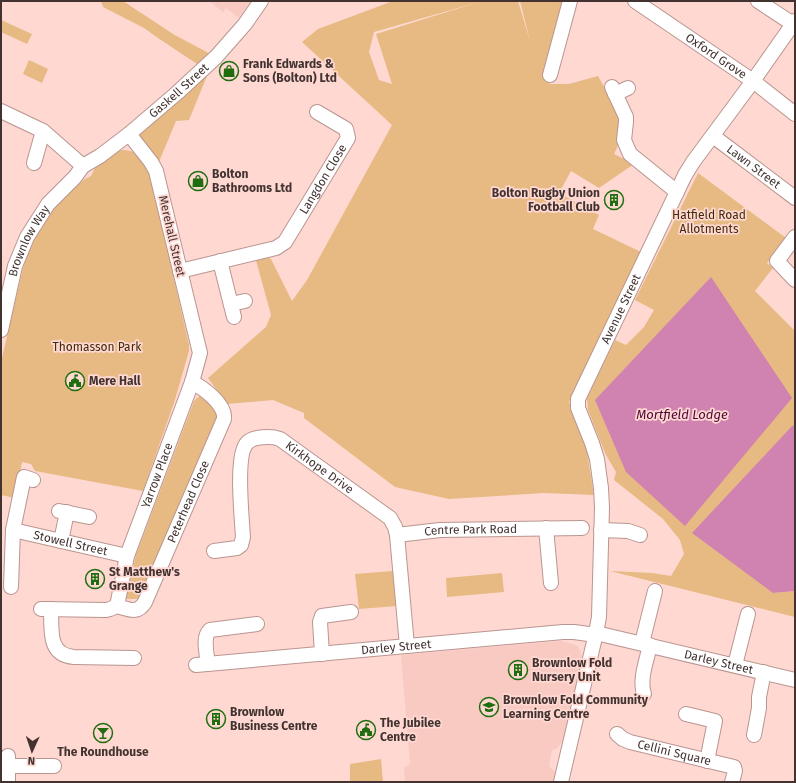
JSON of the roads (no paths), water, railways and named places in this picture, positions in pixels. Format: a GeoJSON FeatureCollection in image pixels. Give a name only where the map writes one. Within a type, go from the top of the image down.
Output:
{"type":"FeatureCollection","features":[{"type":"Feature","properties":{"kind":"street","name":"Gaskell Street"},"geometry":{"type":"LineString","coordinates":[[83,166],[100,156],[129,134],[177,93],[216,56],[240,29],[261,1]]}},
{"type":"Feature","properties":{"kind":"street"},"geometry":{"type":"LineString","coordinates":[[550,75],[570,1]]}},
{"type":"Feature","properties":{"kind":"street","name":"Oxford Grove"},"geometry":{"type":"LineString","coordinates":[[635,1],[753,81],[795,114]]}},
{"type":"Feature","properties":{"kind":"street"},"geometry":{"type":"LineString","coordinates":[[758,1],[794,23]]}},
{"type":"Feature","properties":{"kind":"street","name":"Avenue Street"},"geometry":{"type":"LineString","coordinates":[[560,782],[596,634],[599,611],[602,499],[597,459],[578,408],[578,399],[677,192],[693,162],[794,23]]}},
{"type":"Feature","properties":{"kind":"street"},"geometry":{"type":"LineString","coordinates":[[628,88],[613,90],[626,117],[624,140],[630,154],[677,192]]}},
{"type":"Feature","properties":{"kind":"street"},"geometry":{"type":"LineString","coordinates":[[1,111],[43,131],[83,166]]}},
{"type":"Feature","properties":{"kind":"street","name":"Langdon Close"},"geometry":{"type":"LineString","coordinates":[[180,271],[220,261],[267,253],[280,247],[285,242],[348,138],[346,129],[314,114]]}},
{"type":"Feature","properties":{"kind":"street"},"geometry":{"type":"LineString","coordinates":[[33,155],[43,131]]}},
{"type":"Feature","properties":{"kind":"street","name":"Merehall Street"},"geometry":{"type":"LineString","coordinates":[[129,134],[151,162],[156,171],[200,346]]}},
{"type":"Feature","properties":{"kind":"street","name":"Lawn Street"},"geometry":{"type":"LineString","coordinates":[[713,136],[795,198]]}},
{"type":"Feature","properties":{"kind":"street","name":"Brownlow Way"},"geometry":{"type":"LineString","coordinates":[[1,330],[15,266],[27,237],[48,204],[75,177],[83,166]]}},
{"type":"Feature","properties":{"kind":"street"},"geometry":{"type":"LineString","coordinates":[[795,237],[777,261],[795,280]]}},
{"type":"Feature","properties":{"kind":"street"},"geometry":{"type":"LineString","coordinates":[[220,261],[232,310],[244,301]]}},
{"type":"Feature","properties":{"kind":"street","name":"Yarrow Place"},"geometry":{"type":"LineString","coordinates":[[117,606],[127,556],[200,359],[200,346]]}},
{"type":"Feature","properties":{"kind":"street","name":"Peterhead Close"},"geometry":{"type":"LineString","coordinates":[[117,606],[133,610],[141,608],[145,602],[224,419],[224,411],[221,407],[204,389],[192,382]]}},
{"type":"Feature","properties":{"kind":"street","name":"Kirkhope Drive"},"geometry":{"type":"LineString","coordinates":[[214,551],[237,548],[242,542],[240,490],[242,456],[244,448],[247,443],[257,439],[277,438],[285,442],[390,518],[397,535],[407,646]]}},
{"type":"Feature","properties":{"kind":"street"},"geometry":{"type":"LineString","coordinates":[[12,587],[13,530],[24,478],[33,480]]}},
{"type":"Feature","properties":{"kind":"street"},"geometry":{"type":"LineString","coordinates":[[61,541],[63,512],[89,517]]}},
{"type":"Feature","properties":{"kind":"street"},"geometry":{"type":"LineString","coordinates":[[546,528],[551,583]]}},
{"type":"Feature","properties":{"kind":"street","name":"Centre Park Road"},"geometry":{"type":"LineString","coordinates":[[397,535],[440,530],[582,528]]}},
{"type":"Feature","properties":{"kind":"street","name":"Stowell Street"},"geometry":{"type":"LineString","coordinates":[[13,530],[127,556]]}},
{"type":"Feature","properties":{"kind":"street"},"geometry":{"type":"LineString","coordinates":[[601,530],[628,531],[640,534]]}},
{"type":"Feature","properties":{"kind":"street"},"geometry":{"type":"LineString","coordinates":[[644,694],[642,689],[642,678],[646,644],[656,591]]}},
{"type":"Feature","properties":{"kind":"street"},"geometry":{"type":"LineString","coordinates":[[117,606],[106,610],[46,609],[52,640],[60,652],[74,657],[127,662]]}},
{"type":"Feature","properties":{"kind":"street"},"geometry":{"type":"LineString","coordinates":[[322,654],[320,622],[322,616],[351,612]]}},
{"type":"Feature","properties":{"kind":"street"},"geometry":{"type":"LineString","coordinates":[[735,665],[748,614]]}},
{"type":"Feature","properties":{"kind":"street","name":"Darley Street"},"geometry":{"type":"LineString","coordinates":[[257,624],[210,630],[207,632],[202,665],[574,632],[596,634],[646,644],[795,680]]}},
{"type":"Feature","properties":{"kind":"street"},"geometry":{"type":"LineString","coordinates":[[754,735],[764,672]]}},
{"type":"Feature","properties":{"kind":"street"},"geometry":{"type":"LineString","coordinates":[[686,714],[715,721],[707,761]]}},
{"type":"Feature","properties":{"kind":"street","name":"Cellini Square"},"geometry":{"type":"LineString","coordinates":[[617,734],[630,742],[734,767],[735,771],[732,782]]}},
{"type":"Feature","properties":{"kind":"street"},"geometry":{"type":"LineString","coordinates":[[8,782],[8,761],[54,766]]}},
{"type":"Feature","properties":{"kind":"water","name":"Mortfield Lodge"},"geometry":{"type":"Polygon","coordinates":[[[711,277],[792,398],[685,526],[626,472],[595,400],[711,277]]]}},
{"type":"Feature","properties":{"kind":"water"},"geometry":{"type":"Polygon","coordinates":[[[793,425],[795,429],[795,591],[773,593],[692,533],[793,425]]]}},
{"type":"Feature","properties":{"kind":"place","name":"Frank Edwards & Sons (Bolton) Ltd"},"geometry":{"type":"Point","coordinates":[229,71]}},
{"type":"Feature","properties":{"kind":"place","name":"Bolton Bathrooms Ltd"},"geometry":{"type":"Point","coordinates":[198,181]}},
{"type":"Feature","properties":{"kind":"place","name":"Bolton Rugby Union Football Club"},"geometry":{"type":"Point","coordinates":[614,200]}},
{"type":"Feature","properties":{"kind":"place","name":"Mere Hall"},"geometry":{"type":"Point","coordinates":[75,381]}},
{"type":"Feature","properties":{"kind":"place","name":"St Matthew's Grange"},"geometry":{"type":"Point","coordinates":[95,579]}},
{"type":"Feature","properties":{"kind":"place","name":"Brownlow Fold Nursery Unit"},"geometry":{"type":"Point","coordinates":[518,670]}},
{"type":"Feature","properties":{"kind":"place","name":"Brownlow Fold Community Learning Centre"},"geometry":{"type":"Point","coordinates":[489,707]}},
{"type":"Feature","properties":{"kind":"place","name":"Brownlow Business Centre"},"geometry":{"type":"Point","coordinates":[216,719]}},
{"type":"Feature","properties":{"kind":"place","name":"The Jubilee Centre"},"geometry":{"type":"Point","coordinates":[366,730]}},
{"type":"Feature","properties":{"kind":"place","name":"The Roundhouse"},"geometry":{"type":"Point","coordinates":[103,733]}},
{"type":"Feature","properties":{"kind":"park label","name":"Hatfield Road Allotments"},"geometry":{"type":"Point","coordinates":[709,222]}},
{"type":"Feature","properties":{"kind":"park label","name":"Thomasson Park"},"geometry":{"type":"Point","coordinates":[97,347]}}]}
